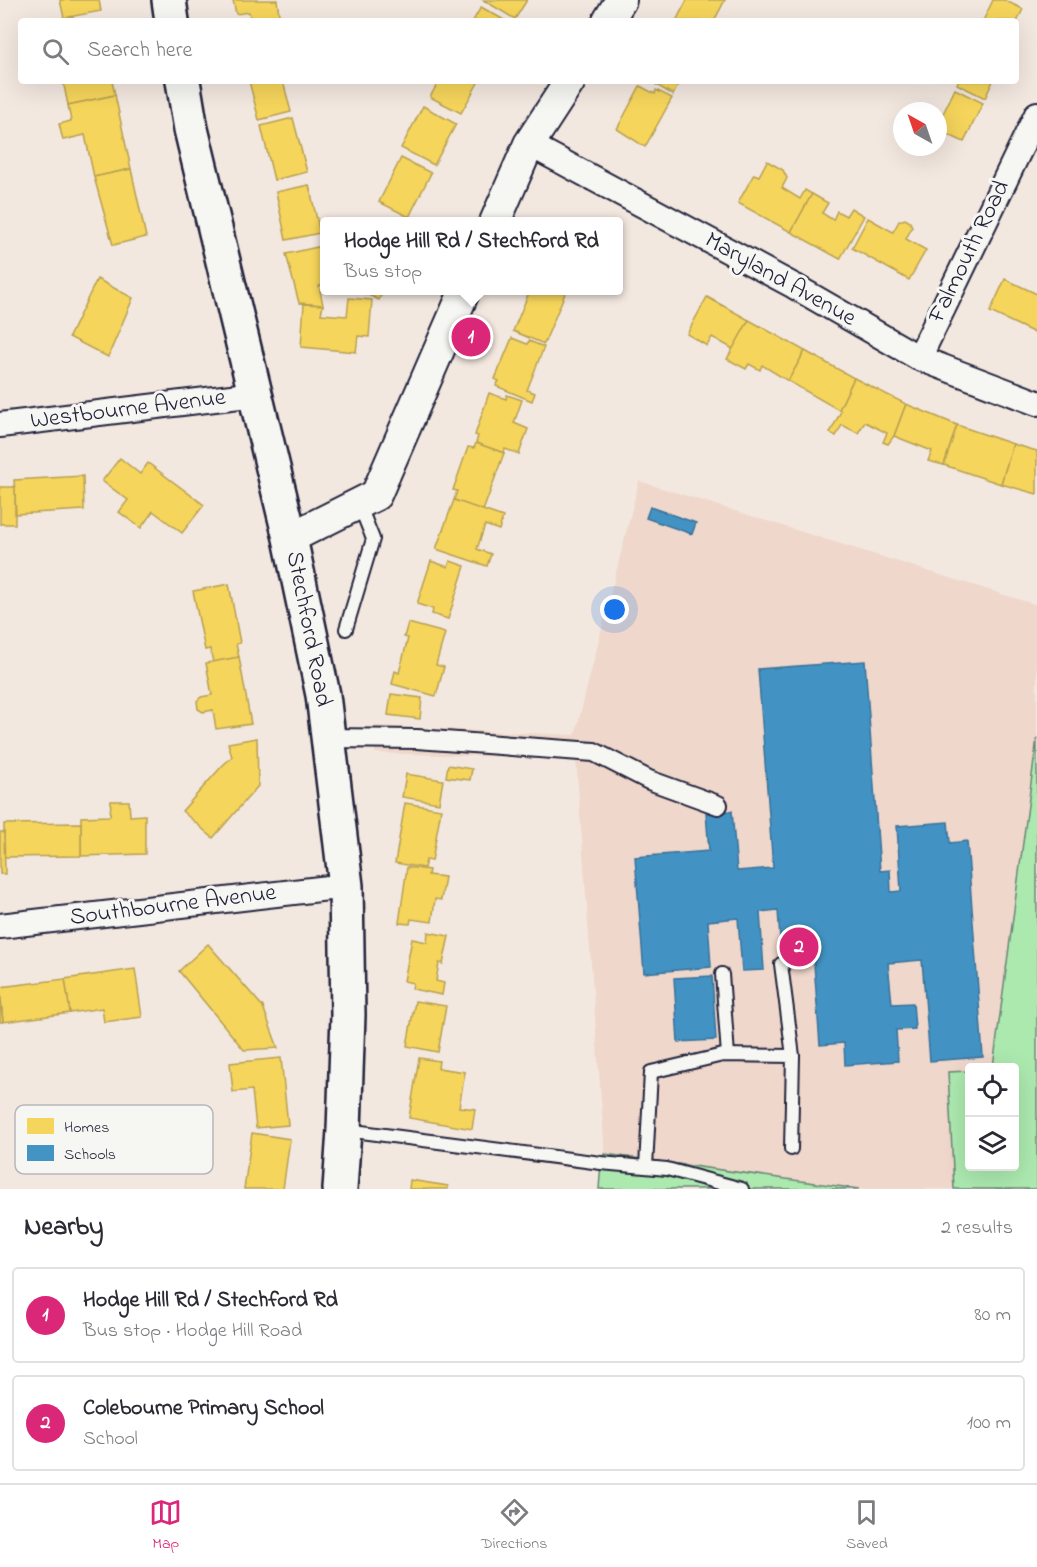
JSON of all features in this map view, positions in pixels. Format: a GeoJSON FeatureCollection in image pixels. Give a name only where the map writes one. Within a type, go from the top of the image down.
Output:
{"type":"FeatureCollection","features":[{"type":"Feature","properties":{"kind":"main road"},"geometry":{"type":"LineString","coordinates":[[169,0],[172,18]]}},
{"type":"Feature","properties":{"kind":"main road","name":"Stechford Road"},"geometry":{"type":"LineString","coordinates":[[184,84],[194,140],[290,538],[323,695],[346,886],[348,1015],[345,1130],[340,1189]]}},
{"type":"Feature","properties":{"kind":"street"},"geometry":{"type":"LineString","coordinates":[[497,217],[529,144],[568,84]]}},
{"type":"Feature","properties":{"kind":"street","name":"Falmouth Road"},"geometry":{"type":"LineString","coordinates":[[919,358],[1037,114]]}},
{"type":"Feature","properties":{"kind":"street","name":"Maryland Avenue"},"geometry":{"type":"LineString","coordinates":[[529,144],[794,286],[919,358],[1037,403]]}},
{"type":"Feature","properties":{"kind":"street"},"geometry":{"type":"LineString","coordinates":[[290,538],[376,495],[463,295]]}},
{"type":"Feature","properties":{"kind":"street","name":"Westbourne Avenue"},"geometry":{"type":"LineString","coordinates":[[0,425],[256,394]]}},
{"type":"Feature","properties":{"kind":"street"},"geometry":{"type":"LineString","coordinates":[[328,738],[417,739],[594,752],[649,780],[718,805]]}},
{"type":"Feature","properties":{"kind":"street","name":"Southbourne Avenue"},"geometry":{"type":"LineString","coordinates":[[0,926],[346,886]]}},
{"type":"Feature","properties":{"kind":"lane"},"geometry":{"type":"LineString","coordinates":[[346,629],[373,539],[359,504]]}},
{"type":"Feature","properties":{"kind":"lane"},"geometry":{"type":"LineString","coordinates":[[781,964],[793,1056],[791,1149]]}},
{"type":"Feature","properties":{"kind":"lane"},"geometry":{"type":"LineString","coordinates":[[722,974],[728,1055]]}},
{"type":"Feature","properties":{"kind":"lane"},"geometry":{"type":"LineString","coordinates":[[646,1167],[651,1072],[728,1055],[793,1056]]}},
{"type":"Feature","properties":{"kind":"lane"},"geometry":{"type":"LineString","coordinates":[[345,1130],[601,1163],[667,1168],[742,1189]]}},
{"type":"Feature","properties":{"kind":"shaded area"},"geometry":{"type":"Polygon","coordinates":[[[639,481],[1037,605],[1037,739],[994,1063],[965,1063],[965,1071],[948,1072],[954,1189],[859,1189],[605,1154],[576,759],[375,753],[375,726],[575,735],[639,481]]]}},
{"type":"Feature","properties":{"kind":"green space"},"geometry":{"type":"Polygon","coordinates":[[[1037,738],[1037,1189],[954,1189],[948,1072],[965,1071],[965,1171],[1019,1171],[1019,1063],[994,1063],[1037,738]]]}},
{"type":"Feature","properties":{"kind":"green space"},"geometry":{"type":"Polygon","coordinates":[[[605,1154],[859,1189],[599,1189],[601,1163],[605,1154]]]}},
{"type":"Feature","properties":{"kind":"building: Homes"},"geometry":{"type":"Polygon","coordinates":[[[60,0],[99,0],[101,11],[64,18],[60,0]]]}},
{"type":"Feature","properties":{"kind":"building: Homes"},"geometry":{"type":"Polygon","coordinates":[[[233,0],[277,0],[280,18],[250,18],[249,12],[236,14],[233,0]]]}},
{"type":"Feature","properties":{"kind":"building: Homes"},"geometry":{"type":"Polygon","coordinates":[[[483,0],[527,0],[516,18],[483,0]]]}},
{"type":"Feature","properties":{"kind":"building: Homes"},"geometry":{"type":"Polygon","coordinates":[[[687,0],[725,0],[716,18],[678,18],[687,0]]]}},
{"type":"Feature","properties":{"kind":"building: Homes"},"geometry":{"type":"Polygon","coordinates":[[[993,0],[1004,0],[1023,9],[1019,18],[984,18],[993,0]]]}},
{"type":"Feature","properties":{"kind":"building: Homes"},"geometry":{"type":"Polygon","coordinates":[[[481,7],[501,18],[475,18],[481,7]]]}},
{"type":"Feature","properties":{"kind":"building: Homes"},"geometry":{"type":"Polygon","coordinates":[[[64,84],[113,84],[115,95],[68,105],[64,84]]]}},
{"type":"Feature","properties":{"kind":"building: Homes"},"geometry":{"type":"Polygon","coordinates":[[[250,84],[284,84],[291,112],[259,120],[250,84]]]}},
{"type":"Feature","properties":{"kind":"building: Homes"},"geometry":{"type":"Polygon","coordinates":[[[437,84],[477,84],[461,113],[430,97],[437,84]]]}},
{"type":"Feature","properties":{"kind":"building: Homes"},"geometry":{"type":"Polygon","coordinates":[[[655,84],[678,84],[673,95],[655,84]]]}},
{"type":"Feature","properties":{"kind":"building: Homes"},"geometry":{"type":"Polygon","coordinates":[[[957,84],[992,84],[985,98],[957,84]]]}},
{"type":"Feature","properties":{"kind":"building: Homes"},"geometry":{"type":"Polygon","coordinates":[[[640,86],[655,94],[656,90],[672,98],[645,147],[617,129],[640,86]]]}},
{"type":"Feature","properties":{"kind":"building: Homes"},"geometry":{"type":"Polygon","coordinates":[[[955,89],[983,103],[964,142],[947,134],[947,105],[955,89]]]}},
{"type":"Feature","properties":{"kind":"building: Homes"},"geometry":{"type":"Polygon","coordinates":[[[115,95],[131,169],[94,177],[85,135],[63,140],[59,124],[71,121],[68,105],[115,95]]]}},
{"type":"Feature","properties":{"kind":"building: Homes"},"geometry":{"type":"Polygon","coordinates":[[[423,106],[456,124],[434,165],[401,148],[423,106]]]}},
{"type":"Feature","properties":{"kind":"building: Homes"},"geometry":{"type":"Polygon","coordinates":[[[293,118],[307,172],[274,180],[261,126],[293,118]]]}},
{"type":"Feature","properties":{"kind":"building: Homes"},"geometry":{"type":"Polygon","coordinates":[[[401,158],[431,173],[409,217],[379,202],[401,158]]]}},
{"type":"Feature","properties":{"kind":"building: Homes"},"geometry":{"type":"Polygon","coordinates":[[[767,161],[783,170],[787,178],[782,188],[800,199],[805,190],[812,194],[791,232],[738,203],[754,174],[759,176],[767,161]]]}},
{"type":"Feature","properties":{"kind":"building: Homes"},"geometry":{"type":"Polygon","coordinates":[[[131,169],[146,237],[113,245],[94,177],[131,169]]]}},
{"type":"Feature","properties":{"kind":"building: Homes"},"geometry":{"type":"Polygon","coordinates":[[[309,185],[320,233],[286,240],[276,192],[309,185]]]}},
{"type":"Feature","properties":{"kind":"building: Homes"},"geometry":{"type":"Polygon","coordinates":[[[812,194],[828,203],[822,213],[833,220],[837,211],[846,216],[851,208],[864,216],[840,259],[791,232],[812,194]]]}},
{"type":"Feature","properties":{"kind":"building: Homes"},"geometry":{"type":"Polygon","coordinates":[[[868,218],[893,232],[899,221],[905,219],[910,222],[912,227],[906,239],[926,250],[909,280],[852,248],[868,218]]]}},
{"type":"Feature","properties":{"kind":"building: Homes"},"geometry":{"type":"Polygon","coordinates":[[[320,246],[319,286],[323,305],[299,303],[286,254],[320,246]]]}},
{"type":"Feature","properties":{"kind":"building: Homes"},"geometry":{"type":"Polygon","coordinates":[[[97,279],[133,298],[108,357],[69,337],[97,279]]]}},
{"type":"Feature","properties":{"kind":"building: Homes"},"geometry":{"type":"Polygon","coordinates":[[[1005,279],[1037,294],[1037,334],[990,312],[1005,279]]]}},
{"type":"Feature","properties":{"kind":"building: Homes"},"geometry":{"type":"Polygon","coordinates":[[[368,295],[381,295],[379,300],[368,295]]]}},
{"type":"Feature","properties":{"kind":"building: Homes"},"geometry":{"type":"Polygon","coordinates":[[[528,295],[564,295],[544,344],[513,331],[528,295]]]}},
{"type":"Feature","properties":{"kind":"building: Homes"},"geometry":{"type":"Polygon","coordinates":[[[707,297],[749,320],[733,349],[712,337],[707,346],[687,334],[707,297]]]}},
{"type":"Feature","properties":{"kind":"building: Homes"},"geometry":{"type":"Polygon","coordinates":[[[349,298],[372,300],[369,337],[358,336],[356,352],[301,347],[304,304],[323,305],[321,314],[347,316],[349,298]]]}},
{"type":"Feature","properties":{"kind":"building: Homes"},"geometry":{"type":"Polygon","coordinates":[[[749,320],[805,351],[788,381],[762,365],[760,370],[749,364],[746,369],[727,359],[749,320]]]}},
{"type":"Feature","properties":{"kind":"building: Homes"},"geometry":{"type":"Polygon","coordinates":[[[512,338],[544,347],[527,390],[535,393],[532,401],[496,386],[499,381],[495,379],[512,338]]]}},
{"type":"Feature","properties":{"kind":"building: Homes"},"geometry":{"type":"Polygon","coordinates":[[[805,351],[854,378],[839,410],[788,381],[805,351]]]}},
{"type":"Feature","properties":{"kind":"building: Homes"},"geometry":{"type":"Polygon","coordinates":[[[854,378],[906,404],[894,436],[888,444],[883,442],[887,433],[865,422],[858,433],[842,425],[836,436],[830,433],[854,378]]]}},
{"type":"Feature","properties":{"kind":"building: Homes"},"geometry":{"type":"Polygon","coordinates":[[[489,393],[506,399],[507,395],[522,400],[514,423],[528,429],[519,454],[505,449],[504,453],[476,443],[478,436],[475,435],[489,393]]]}},
{"type":"Feature","properties":{"kind":"building: Homes"},"geometry":{"type":"Polygon","coordinates":[[[906,404],[957,425],[944,465],[928,461],[932,451],[894,436],[906,404]]]}},
{"type":"Feature","properties":{"kind":"building: Homes"},"geometry":{"type":"Polygon","coordinates":[[[957,425],[1013,444],[1001,484],[944,465],[957,425]]]}},
{"type":"Feature","properties":{"kind":"building: Homes"},"geometry":{"type":"Polygon","coordinates":[[[476,443],[504,453],[483,511],[454,500],[457,491],[453,490],[468,447],[474,448],[476,443]]]}},
{"type":"Feature","properties":{"kind":"building: Homes"},"geometry":{"type":"Polygon","coordinates":[[[1013,444],[1037,451],[1037,494],[1001,484],[1013,444]]]}},
{"type":"Feature","properties":{"kind":"building: Homes"},"geometry":{"type":"Polygon","coordinates":[[[120,458],[140,474],[148,463],[204,505],[182,533],[153,511],[141,528],[119,512],[128,500],[102,481],[120,458]]]}},
{"type":"Feature","properties":{"kind":"building: Homes"},"geometry":{"type":"Polygon","coordinates":[[[83,476],[84,510],[16,514],[14,480],[83,476]]]}},
{"type":"Feature","properties":{"kind":"building: Homes"},"geometry":{"type":"Polygon","coordinates":[[[0,487],[15,487],[15,524],[0,524],[0,487]]]}},
{"type":"Feature","properties":{"kind":"building: Homes"},"geometry":{"type":"Polygon","coordinates":[[[454,500],[503,517],[499,530],[485,525],[477,549],[491,554],[487,566],[436,549],[454,500]]]}},
{"type":"Feature","properties":{"kind":"building: Homes"},"geometry":{"type":"Polygon","coordinates":[[[431,561],[448,567],[450,561],[465,566],[448,619],[432,614],[433,609],[417,604],[431,561]]]}},
{"type":"Feature","properties":{"kind":"building: Homes"},"geometry":{"type":"Polygon","coordinates":[[[229,584],[240,643],[236,644],[239,657],[213,662],[210,649],[205,650],[193,591],[229,584]]]}},
{"type":"Feature","properties":{"kind":"building: Homes"},"geometry":{"type":"Polygon","coordinates":[[[408,623],[445,633],[436,665],[444,667],[436,696],[392,684],[395,671],[399,673],[408,638],[404,637],[408,623]]]}},
{"type":"Feature","properties":{"kind":"building: Homes"},"geometry":{"type":"Polygon","coordinates":[[[239,657],[251,724],[216,729],[213,710],[203,712],[198,709],[197,701],[201,697],[212,695],[206,663],[239,657]]]}},
{"type":"Feature","properties":{"kind":"building: Homes"},"geometry":{"type":"Polygon","coordinates":[[[391,694],[422,698],[420,719],[388,715],[391,694]]]}},
{"type":"Feature","properties":{"kind":"building: Homes"},"geometry":{"type":"Polygon","coordinates":[[[257,738],[258,786],[213,838],[182,811],[232,757],[228,743],[257,738]]]}},
{"type":"Feature","properties":{"kind":"building: Homes"},"geometry":{"type":"Polygon","coordinates":[[[448,765],[472,769],[470,780],[446,777],[448,765]]]}},
{"type":"Feature","properties":{"kind":"building: Homes"},"geometry":{"type":"Polygon","coordinates":[[[406,774],[443,780],[439,803],[402,797],[406,774]]]}},
{"type":"Feature","properties":{"kind":"building: Homes"},"geometry":{"type":"Polygon","coordinates":[[[111,801],[129,801],[130,816],[145,815],[145,854],[81,856],[81,817],[110,816],[111,801]]]}},
{"type":"Feature","properties":{"kind":"building: Homes"},"geometry":{"type":"Polygon","coordinates":[[[405,803],[441,809],[432,861],[426,860],[424,868],[395,863],[405,803]]]}},
{"type":"Feature","properties":{"kind":"building: Homes"},"geometry":{"type":"Polygon","coordinates":[[[81,823],[81,856],[4,857],[4,824],[81,823]]]}},
{"type":"Feature","properties":{"kind":"building: Homes"},"geometry":{"type":"Polygon","coordinates":[[[0,832],[4,832],[5,874],[0,874],[0,832]]]}},
{"type":"Feature","properties":{"kind":"building: Homes"},"geometry":{"type":"Polygon","coordinates":[[[407,867],[429,870],[428,875],[445,877],[441,900],[435,899],[432,922],[411,919],[410,924],[399,923],[407,867]]]}},
{"type":"Feature","properties":{"kind":"building: Homes"},"geometry":{"type":"Polygon","coordinates":[[[428,932],[449,936],[443,964],[439,963],[436,981],[444,983],[442,995],[412,989],[413,983],[404,981],[412,939],[427,942],[428,932]]]}},
{"type":"Feature","properties":{"kind":"building: Homes"},"geometry":{"type":"Polygon","coordinates":[[[208,944],[263,1007],[278,1048],[244,1050],[179,971],[208,944]]]}},
{"type":"Feature","properties":{"kind":"building: Homes"},"geometry":{"type":"Polygon","coordinates":[[[135,969],[142,1017],[104,1022],[102,1008],[70,1013],[65,979],[135,969]]]}},
{"type":"Feature","properties":{"kind":"building: Homes"},"geometry":{"type":"Polygon","coordinates":[[[65,979],[70,1013],[3,1022],[0,987],[65,979]]]}},
{"type":"Feature","properties":{"kind":"building: Homes"},"geometry":{"type":"Polygon","coordinates":[[[0,997],[3,1022],[0,1022],[0,997]]]}},
{"type":"Feature","properties":{"kind":"building: Homes"},"geometry":{"type":"Polygon","coordinates":[[[415,1001],[446,1006],[438,1052],[407,1046],[415,1001]]]}},
{"type":"Feature","properties":{"kind":"building: Homes"},"geometry":{"type":"Polygon","coordinates":[[[281,1058],[288,1125],[256,1128],[252,1090],[233,1092],[230,1063],[281,1058]]]}},
{"type":"Feature","properties":{"kind":"building: Homes"},"geometry":{"type":"Polygon","coordinates":[[[419,1058],[439,1061],[438,1068],[465,1072],[459,1107],[475,1109],[472,1129],[409,1118],[419,1058]]]}},
{"type":"Feature","properties":{"kind":"building: Homes"},"geometry":{"type":"Polygon","coordinates":[[[252,1133],[290,1139],[283,1189],[244,1189],[252,1133]]]}},
{"type":"Feature","properties":{"kind":"building: Homes"},"geometry":{"type":"Polygon","coordinates":[[[410,1180],[448,1186],[448,1189],[409,1189],[410,1180]]]}},
{"type":"Feature","properties":{"kind":"building: Schools"},"geometry":{"type":"Polygon","coordinates":[[[650,507],[696,523],[692,534],[646,518],[650,507]]]}},
{"type":"Feature","properties":{"kind":"building: Schools"},"geometry":{"type":"Polygon","coordinates":[[[865,661],[880,871],[890,870],[891,892],[901,891],[897,826],[948,822],[950,843],[967,841],[983,1057],[930,1061],[922,960],[888,963],[892,1004],[913,1003],[915,1029],[896,1030],[898,1061],[845,1065],[844,1043],[820,1045],[812,937],[780,939],[778,910],[760,912],[764,970],[742,971],[738,918],[708,921],[711,967],[644,973],[635,857],[709,851],[706,813],[732,811],[737,871],[773,868],[758,669],[865,661]]]}},
{"type":"Feature","properties":{"kind":"building: Schools"},"geometry":{"type":"Polygon","coordinates":[[[712,976],[716,1040],[678,1042],[674,978],[712,976]]]}},
{"type":"Feature","properties":{"kind":"place","name":"Hodge Hill Rd / Stechford Rd"},"geometry":{"type":"Point","coordinates":[471,337]}},
{"type":"Feature","properties":{"kind":"place","name":"Colebourne Primary School"},"geometry":{"type":"Point","coordinates":[799,947]}}]}
